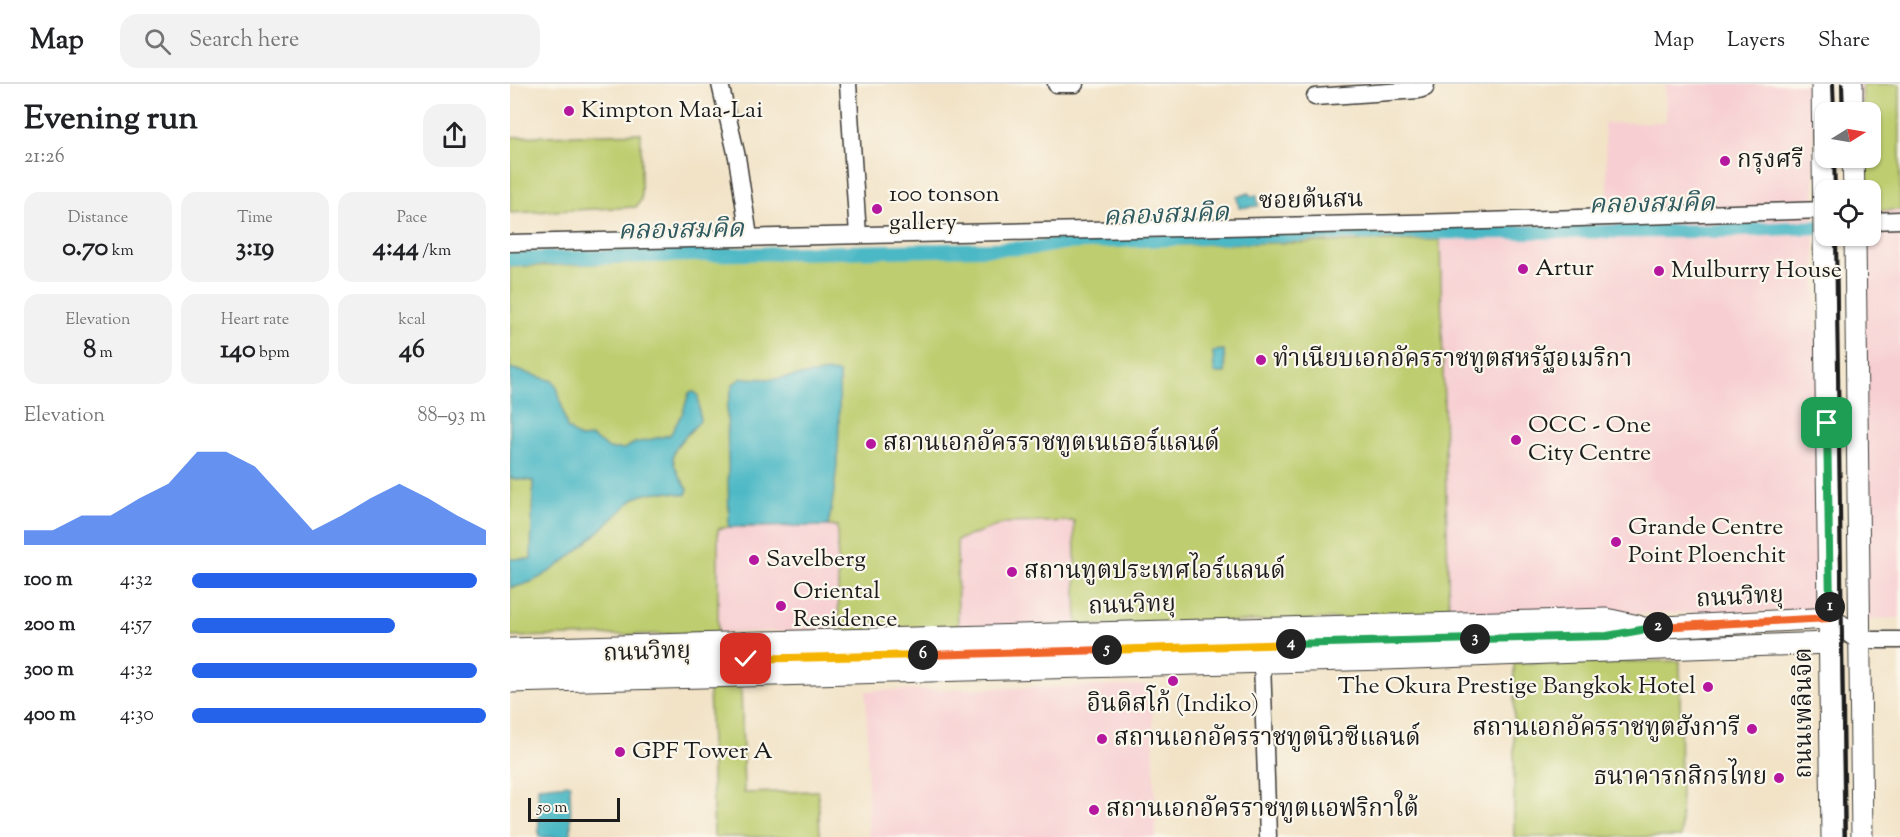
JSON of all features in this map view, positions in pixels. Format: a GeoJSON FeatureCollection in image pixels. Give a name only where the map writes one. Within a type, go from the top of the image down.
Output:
{"type":"FeatureCollection","features":[{"type":"Feature","properties":{"kind":"main road","name":"ถนนเพลินจิต"},"geometry":{"type":"LineString","coordinates":[[1822,84],[1824,180]]}},
{"type":"Feature","properties":{"kind":"main road"},"geometry":{"type":"LineString","coordinates":[[1852,84],[1852,102]]}},
{"type":"Feature","properties":{"kind":"main road","name":"ถนนเพลินจิต"},"geometry":{"type":"LineString","coordinates":[[1825,246],[1832,837]]}},
{"type":"Feature","properties":{"kind":"main road"},"geometry":{"type":"LineString","coordinates":[[1855,246],[1862,837]]}},
{"type":"Feature","properties":{"kind":"main road"},"geometry":{"type":"LineString","coordinates":[[1830,618],[1861,640]]}},
{"type":"Feature","properties":{"kind":"main road","name":"ถนนวิทยุ"},"geometry":{"type":"LineString","coordinates":[[510,649],[534,665],[709,676],[906,663],[1607,636],[1647,628],[1830,618]]}},
{"type":"Feature","properties":{"kind":"main road","name":"ถนนวิทยุ"},"geometry":{"type":"LineString","coordinates":[[510,666],[1606,619],[1647,628]]}},
{"type":"Feature","properties":{"kind":"main road","name":"ถนนวิทยุ"},"geometry":{"type":"LineString","coordinates":[[510,682],[534,665],[683,661],[1262,662],[1830,643]]}},
{"type":"Feature","properties":{"kind":"main road"},"geometry":{"type":"LineString","coordinates":[[683,661],[709,676]]}},
{"type":"Feature","properties":{"kind":"street"},"geometry":{"type":"LineString","coordinates":[[720,84],[737,157],[749,237]]}},
{"type":"Feature","properties":{"kind":"street"},"geometry":{"type":"LineString","coordinates":[[848,84],[858,236]]}},
{"type":"Feature","properties":{"kind":"street"},"geometry":{"type":"LineString","coordinates":[[1056,84],[1075,84]]}},
{"type":"Feature","properties":{"kind":"street"},"geometry":{"type":"LineString","coordinates":[[1315,97],[1419,90],[1425,88],[1426,84]]}},
{"type":"Feature","properties":{"kind":"street","name":"ซอยต้นสน"},"geometry":{"type":"LineString","coordinates":[[510,243],[1701,216],[1815,210]]}},
{"type":"Feature","properties":{"kind":"street"},"geometry":{"type":"LineString","coordinates":[[1881,221],[1900,220]]}},
{"type":"Feature","properties":{"kind":"street"},"geometry":{"type":"LineString","coordinates":[[1861,640],[1900,640]]}},
{"type":"Feature","properties":{"kind":"street"},"geometry":{"type":"LineString","coordinates":[[1262,662],[1268,837]]}},
{"type":"Feature","properties":{"kind":"shaded area"},"geometry":{"type":"Polygon","coordinates":[[[1665,84],[1812,84],[1821,611],[1449,616],[510,637],[510,267],[1440,240],[1439,218],[1609,211],[1604,123],[1666,122],[1665,84]]]}},
{"type":"Feature","properties":{"kind":"shaded area"},"geometry":{"type":"Polygon","coordinates":[[[1857,84],[1900,84],[1900,618],[1865,619],[1860,246],[1881,246],[1881,180],[1867,180],[1862,168],[1881,168],[1881,102],[1858,102],[1857,84]]]}},
{"type":"Feature","properties":{"kind":"shaded area"},"geometry":{"type":"Polygon","coordinates":[[[1152,685],[1156,837],[869,837],[866,691],[1152,685]]]}},
{"type":"Feature","properties":{"kind":"green space"},"geometry":{"type":"Polygon","coordinates":[[[1862,84],[1900,84],[1900,210],[1881,211],[1881,180],[1864,180],[1864,168],[1881,168],[1881,102],[1863,102],[1862,84]]]}},
{"type":"Feature","properties":{"kind":"green space"},"geometry":{"type":"Polygon","coordinates":[[[641,133],[641,200],[636,207],[510,213],[510,137],[641,133]]]}},
{"type":"Feature","properties":{"kind":"green space"},"geometry":{"type":"Polygon","coordinates":[[[1440,240],[1449,616],[1077,626],[1074,521],[1005,523],[957,540],[958,632],[839,634],[837,526],[729,527],[718,529],[718,633],[510,637],[510,267],[1066,247],[1440,240]]]}},
{"type":"Feature","properties":{"kind":"green space"},"geometry":{"type":"Polygon","coordinates":[[[1680,661],[1681,837],[1514,837],[1514,663],[1680,661]]]}},
{"type":"Feature","properties":{"kind":"green space"},"geometry":{"type":"Polygon","coordinates":[[[741,685],[744,793],[818,791],[820,837],[714,837],[709,686],[741,685]]]}},
{"type":"Feature","properties":{"kind":"water"},"geometry":{"type":"Polygon","coordinates":[[[1249,193],[1250,196],[1257,195],[1258,206],[1239,208],[1237,197],[1249,193]]]}},
{"type":"Feature","properties":{"kind":"water"},"geometry":{"type":"Polygon","coordinates":[[[1224,350],[1225,373],[1214,373],[1213,351],[1224,350]]]}},
{"type":"Feature","properties":{"kind":"water"},"geometry":{"type":"Polygon","coordinates":[[[510,368],[553,381],[558,390],[567,428],[580,438],[592,437],[609,449],[624,449],[635,443],[670,435],[683,412],[689,393],[694,392],[698,395],[700,421],[674,452],[675,467],[688,489],[686,495],[660,492],[635,498],[559,565],[541,577],[510,587],[510,559],[531,559],[533,481],[510,478],[510,368]]]}},
{"type":"Feature","properties":{"kind":"water"},"geometry":{"type":"Polygon","coordinates":[[[829,372],[839,373],[839,411],[837,469],[828,526],[729,527],[727,407],[733,384],[742,378],[774,379],[829,372]]]}},
{"type":"Feature","properties":{"kind":"water"},"geometry":{"type":"Polygon","coordinates":[[[570,784],[571,837],[539,837],[538,787],[570,784]]]}},
{"type":"Feature","properties":{"kind":"waterway","name":"คลองสมคิด"},"geometry":{"type":"LineString","coordinates":[[510,259],[1035,248],[1062,243],[1340,233],[1717,231],[1815,227]]}},
{"type":"Feature","properties":{"kind":"railway"},"geometry":{"type":"LineString","coordinates":[[1833,84],[1834,102]]}},
{"type":"Feature","properties":{"kind":"railway"},"geometry":{"type":"LineString","coordinates":[[1842,84],[1843,102]]}},
{"type":"Feature","properties":{"kind":"railway"},"geometry":{"type":"LineString","coordinates":[[1834,168],[1835,180]]}},
{"type":"Feature","properties":{"kind":"railway"},"geometry":{"type":"LineString","coordinates":[[1836,246],[1845,837]]}},
{"type":"Feature","properties":{"kind":"place","name":"Kimpton Maa-Lai"},"geometry":{"type":"Point","coordinates":[569,111]}},
{"type":"Feature","properties":{"kind":"place","name":"กรุงศรี"},"geometry":{"type":"Point","coordinates":[1725,161]}},
{"type":"Feature","properties":{"kind":"place","name":"100 tonson gallery"},"geometry":{"type":"Point","coordinates":[877,209]}},
{"type":"Feature","properties":{"kind":"place","name":"Artur"},"geometry":{"type":"Point","coordinates":[1523,269]}},
{"type":"Feature","properties":{"kind":"place","name":"Mulburry House"},"geometry":{"type":"Point","coordinates":[1659,271]}},
{"type":"Feature","properties":{"kind":"place","name":"ทำเนียบเอกอัครราชทูตสหรัฐอเมริกา"},"geometry":{"type":"Point","coordinates":[1261,360]}},
{"type":"Feature","properties":{"kind":"place","name":"OCC - One City Centre"},"geometry":{"type":"Point","coordinates":[1516,440]}},
{"type":"Feature","properties":{"kind":"place","name":"สถานเอกอัครราชทูตเนเธอร์แลนด์"},"geometry":{"type":"Point","coordinates":[871,444]}},
{"type":"Feature","properties":{"kind":"place","name":"Grande Centre Point Ploenchit"},"geometry":{"type":"Point","coordinates":[1616,542]}},
{"type":"Feature","properties":{"kind":"place","name":"Savelberg"},"geometry":{"type":"Point","coordinates":[754,560]}},
{"type":"Feature","properties":{"kind":"place","name":"สถานทูตประเทศไอร์แลนด์"},"geometry":{"type":"Point","coordinates":[1012,572]}},
{"type":"Feature","properties":{"kind":"place","name":"Oriental Residence"},"geometry":{"type":"Point","coordinates":[781,606]}},
{"type":"Feature","properties":{"kind":"place","name":"อินดิสโก้ (Indiko)"},"geometry":{"type":"Point","coordinates":[1173,681]}},
{"type":"Feature","properties":{"kind":"place","name":"The Okura Prestige Bangkok Hotel"},"geometry":{"type":"Point","coordinates":[1708,687]}},
{"type":"Feature","properties":{"kind":"place","name":"สถานเอกอัครราชทูตฮังการี"},"geometry":{"type":"Point","coordinates":[1752,729]}},
{"type":"Feature","properties":{"kind":"place","name":"สถานเอกอัครราชทูตนิวซีแลนด์"},"geometry":{"type":"Point","coordinates":[1102,739]}},
{"type":"Feature","properties":{"kind":"place","name":"GPF Tower A"},"geometry":{"type":"Point","coordinates":[620,752]}},
{"type":"Feature","properties":{"kind":"place","name":"ธนาคารกสิกรไทย"},"geometry":{"type":"Point","coordinates":[1779,778]}},
{"type":"Feature","properties":{"kind":"place","name":"สถานเอกอัครราชทูตแอฟริกาใต้"},"geometry":{"type":"Point","coordinates":[1094,810]}},
{"type":"Feature","properties":{"kind":"route"},"geometry":{"type":"LineString","coordinates":[[746,659],[1607,636],[1647,628],[1830,618],[1827,423]]}}]}
